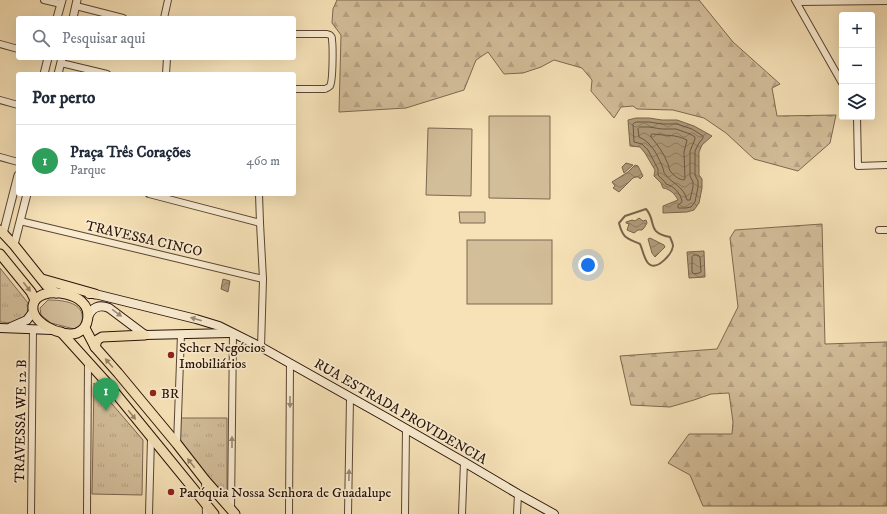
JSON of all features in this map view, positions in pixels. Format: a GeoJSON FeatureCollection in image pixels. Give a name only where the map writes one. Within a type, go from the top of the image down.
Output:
{"type":"FeatureCollection","features":[{"type":"Feature","properties":{"kind":"main road"},"geometry":{"type":"LineString","coordinates":[[1,232],[14,245],[46,285],[60,293],[74,297],[82,302],[87,311],[88,317],[85,328],[73,334],[57,331],[4,328]]}},
{"type":"Feature","properties":{"kind":"main road"},"geometry":{"type":"LineString","coordinates":[[0,254],[32,292],[35,300]]}},
{"type":"Feature","properties":{"kind":"main road"},"geometry":{"type":"LineString","coordinates":[[10,266],[17,264],[23,258]]}},
{"type":"Feature","properties":{"kind":"main road"},"geometry":{"type":"LineString","coordinates":[[42,279],[95,294]]}},
{"type":"Feature","properties":{"kind":"main road"},"geometry":{"type":"LineString","coordinates":[[60,293],[44,294],[35,300],[33,312],[36,318],[57,331],[108,384],[214,514]]}},
{"type":"Feature","properties":{"kind":"main road","name":"RUA ESTRADA PROVIDENCIA"},"geometry":{"type":"LineString","coordinates":[[60,293],[95,294],[219,326],[290,363],[554,514]]}},
{"type":"Feature","properties":{"kind":"main road"},"geometry":{"type":"LineString","coordinates":[[88,317],[93,308],[106,306],[145,335]]}},
{"type":"Feature","properties":{"kind":"main road"},"geometry":{"type":"LineString","coordinates":[[4,328],[27,320],[33,312]]}},
{"type":"Feature","properties":{"kind":"main road"},"geometry":{"type":"LineString","coordinates":[[85,328],[95,347],[233,512]]}},
{"type":"Feature","properties":{"kind":"main road","name":"RUA ESTRADA PROVIDENCIA"},"geometry":{"type":"LineString","coordinates":[[145,335],[233,333]]}},
{"type":"Feature","properties":{"kind":"main road"},"geometry":{"type":"LineString","coordinates":[[95,347],[97,340],[102,337],[145,335]]}},
{"type":"Feature","properties":{"kind":"street"},"geometry":{"type":"LineString","coordinates":[[44,0],[61,2],[58,16]]}},
{"type":"Feature","properties":{"kind":"street"},"geometry":{"type":"LineString","coordinates":[[164,16],[168,0]]}},
{"type":"Feature","properties":{"kind":"street"},"geometry":{"type":"LineString","coordinates":[[839,78],[796,1],[887,1]]}},
{"type":"Feature","properties":{"kind":"street"},"geometry":{"type":"LineString","coordinates":[[73,16],[76,3],[117,16]]}},
{"type":"Feature","properties":{"kind":"street"},"geometry":{"type":"LineString","coordinates":[[296,34],[327,34],[330,35],[332,39],[332,77],[330,86],[327,88],[296,89]]}},
{"type":"Feature","properties":{"kind":"street"},"geometry":{"type":"LineString","coordinates":[[0,44],[16,48]]}},
{"type":"Feature","properties":{"kind":"street"},"geometry":{"type":"LineString","coordinates":[[44,72],[48,60]]}},
{"type":"Feature","properties":{"kind":"street"},"geometry":{"type":"LineString","coordinates":[[59,72],[62,60],[101,72]]}},
{"type":"Feature","properties":{"kind":"street"},"geometry":{"type":"LineString","coordinates":[[166,72],[167,60]]}},
{"type":"Feature","properties":{"kind":"street"},"geometry":{"type":"LineString","coordinates":[[0,100],[16,104]]}},
{"type":"Feature","properties":{"kind":"street"},"geometry":{"type":"LineString","coordinates":[[857,120],[858,166],[887,165]]}},
{"type":"Feature","properties":{"kind":"street"},"geometry":{"type":"LineString","coordinates":[[0,157],[16,161]]}},
{"type":"Feature","properties":{"kind":"street"},"geometry":{"type":"LineString","coordinates":[[1,232],[16,182]]}},
{"type":"Feature","properties":{"kind":"street"},"geometry":{"type":"LineString","coordinates":[[14,245],[26,196]]}},
{"type":"Feature","properties":{"kind":"street"},"geometry":{"type":"LineString","coordinates":[[157,196],[260,223]]}},
{"type":"Feature","properties":{"kind":"street"},"geometry":{"type":"LineString","coordinates":[[259,196],[263,279],[261,347]]}},
{"type":"Feature","properties":{"kind":"street","name":"TRAVESSA CINCO"},"geometry":{"type":"LineString","coordinates":[[20,221],[263,279]]}},
{"type":"Feature","properties":{"kind":"street"},"geometry":{"type":"LineString","coordinates":[[879,230],[887,230]]}},
{"type":"Feature","properties":{"kind":"street","name":"TRAVESSA WE 12 B"},"geometry":{"type":"LineString","coordinates":[[31,514],[33,329]]}},
{"type":"Feature","properties":{"kind":"street"},"geometry":{"type":"LineString","coordinates":[[233,333],[233,512]]}},
{"type":"Feature","properties":{"kind":"street"},"geometry":{"type":"LineString","coordinates":[[176,444],[181,334]]}},
{"type":"Feature","properties":{"kind":"street"},"geometry":{"type":"LineString","coordinates":[[87,514],[88,362]]}},
{"type":"Feature","properties":{"kind":"street"},"geometry":{"type":"LineString","coordinates":[[289,514],[290,363]]}},
{"type":"Feature","properties":{"kind":"street"},"geometry":{"type":"LineString","coordinates":[[348,514],[350,398]]}},
{"type":"Feature","properties":{"kind":"street"},"geometry":{"type":"LineString","coordinates":[[405,514],[406,429]]}},
{"type":"Feature","properties":{"kind":"street"},"geometry":{"type":"LineString","coordinates":[[149,514],[151,438]]}},
{"type":"Feature","properties":{"kind":"street"},"geometry":{"type":"LineString","coordinates":[[462,514],[464,462]]}},
{"type":"Feature","properties":{"kind":"street"},"geometry":{"type":"LineString","coordinates":[[205,480],[206,514]]}},
{"type":"Feature","properties":{"kind":"street"},"geometry":{"type":"LineString","coordinates":[[517,514],[518,494]]}},
{"type":"Feature","properties":{"kind":"green space"},"geometry":{"type":"Polygon","coordinates":[[[337,0],[699,0],[733,42],[780,84],[772,88],[777,116],[836,115],[830,143],[798,171],[754,159],[726,133],[704,118],[673,110],[637,109],[633,106],[621,107],[614,118],[591,91],[592,80],[582,68],[554,60],[541,67],[523,73],[504,74],[488,52],[476,60],[464,90],[406,108],[339,112],[341,35],[332,23],[333,9],[337,0]]]}},
{"type":"Feature","properties":{"kind":"green space"},"geometry":{"type":"Polygon","coordinates":[[[489,116],[550,116],[550,199],[489,198],[489,116]]]}},
{"type":"Feature","properties":{"kind":"green space"},"geometry":{"type":"Polygon","coordinates":[[[428,128],[472,129],[471,196],[426,195],[428,128]]]}},
{"type":"Feature","properties":{"kind":"green space"},"geometry":{"type":"Polygon","coordinates":[[[459,212],[485,212],[485,223],[460,223],[459,212]]]}},
{"type":"Feature","properties":{"kind":"green space"},"geometry":{"type":"Polygon","coordinates":[[[822,224],[825,344],[887,342],[887,506],[703,506],[690,475],[668,463],[689,434],[732,434],[733,422],[729,393],[711,394],[670,407],[631,405],[620,356],[717,349],[738,307],[730,238],[735,230],[822,224]]]}},
{"type":"Feature","properties":{"kind":"green space"},"geometry":{"type":"Polygon","coordinates":[[[467,240],[552,240],[552,304],[467,304],[467,240]]]}},
{"type":"Feature","properties":{"kind":"green space"},"geometry":{"type":"Polygon","coordinates":[[[0,268],[28,303],[28,314],[25,318],[16,323],[0,322],[0,268]]]}},
{"type":"Feature","properties":{"kind":"green space"},"geometry":{"type":"Polygon","coordinates":[[[48,300],[68,302],[77,306],[82,314],[82,323],[80,326],[74,329],[51,323],[41,315],[40,308],[48,300]]]}},
{"type":"Feature","properties":{"kind":"green space"},"geometry":{"type":"Polygon","coordinates":[[[94,383],[143,440],[142,495],[92,494],[94,383]]]}},
{"type":"Feature","properties":{"kind":"green space"},"geometry":{"type":"Polygon","coordinates":[[[180,418],[227,418],[227,499],[180,446],[180,418]]]}},
{"type":"Feature","properties":{"kind":"water"},"geometry":{"type":"Polygon","coordinates":[[[636,118],[677,120],[694,126],[712,136],[702,145],[699,152],[699,175],[702,179],[702,188],[699,203],[694,210],[687,212],[663,213],[663,206],[678,200],[672,192],[663,188],[661,183],[654,176],[655,170],[640,147],[630,146],[628,120],[636,118]]]}},
{"type":"Feature","properties":{"kind":"water"},"geometry":{"type":"Polygon","coordinates":[[[626,163],[633,165],[624,173],[622,167],[626,163]]]}},
{"type":"Feature","properties":{"kind":"water"},"geometry":{"type":"Polygon","coordinates":[[[635,165],[638,166],[643,176],[640,179],[639,177],[633,178],[619,192],[613,188],[615,186],[612,182],[628,172],[635,165]]]}},
{"type":"Feature","properties":{"kind":"water"},"geometry":{"type":"Polygon","coordinates":[[[639,218],[643,221],[646,220],[647,223],[642,230],[638,230],[634,233],[627,230],[629,224],[626,222],[632,220],[635,221],[639,218]]]}},
{"type":"Feature","properties":{"kind":"water"},"geometry":{"type":"Polygon","coordinates":[[[650,238],[664,245],[665,247],[655,257],[652,253],[648,239],[650,238]]]}},
{"type":"Feature","properties":{"kind":"water"},"geometry":{"type":"Polygon","coordinates":[[[704,251],[705,277],[689,278],[687,252],[704,251]]]}},
{"type":"Feature","properties":{"kind":"water"},"geometry":{"type":"Polygon","coordinates":[[[223,279],[230,281],[228,292],[221,289],[223,279]]]}},
{"type":"Feature","properties":{"kind":"waterway"},"geometry":{"type":"LineString","coordinates":[[646,209],[655,230],[658,233],[670,237],[673,245],[670,253],[664,261],[652,266],[647,262],[640,244],[626,237],[622,232],[619,223],[625,216],[646,209]]}},
{"type":"Feature","properties":{"kind":"place","name":"Scher Negócios Imobiliários"},"geometry":{"type":"Point","coordinates":[171,355]}},
{"type":"Feature","properties":{"kind":"place","name":"BR"},"geometry":{"type":"Point","coordinates":[153,393]}},
{"type":"Feature","properties":{"kind":"place","name":"Praça Três Corações"},"geometry":{"type":"Point","coordinates":[106,411]}},
{"type":"Feature","properties":{"kind":"place","name":"Paróquia Nossa Senhora de Guadalupe"},"geometry":{"type":"Point","coordinates":[171,492]}}]}
